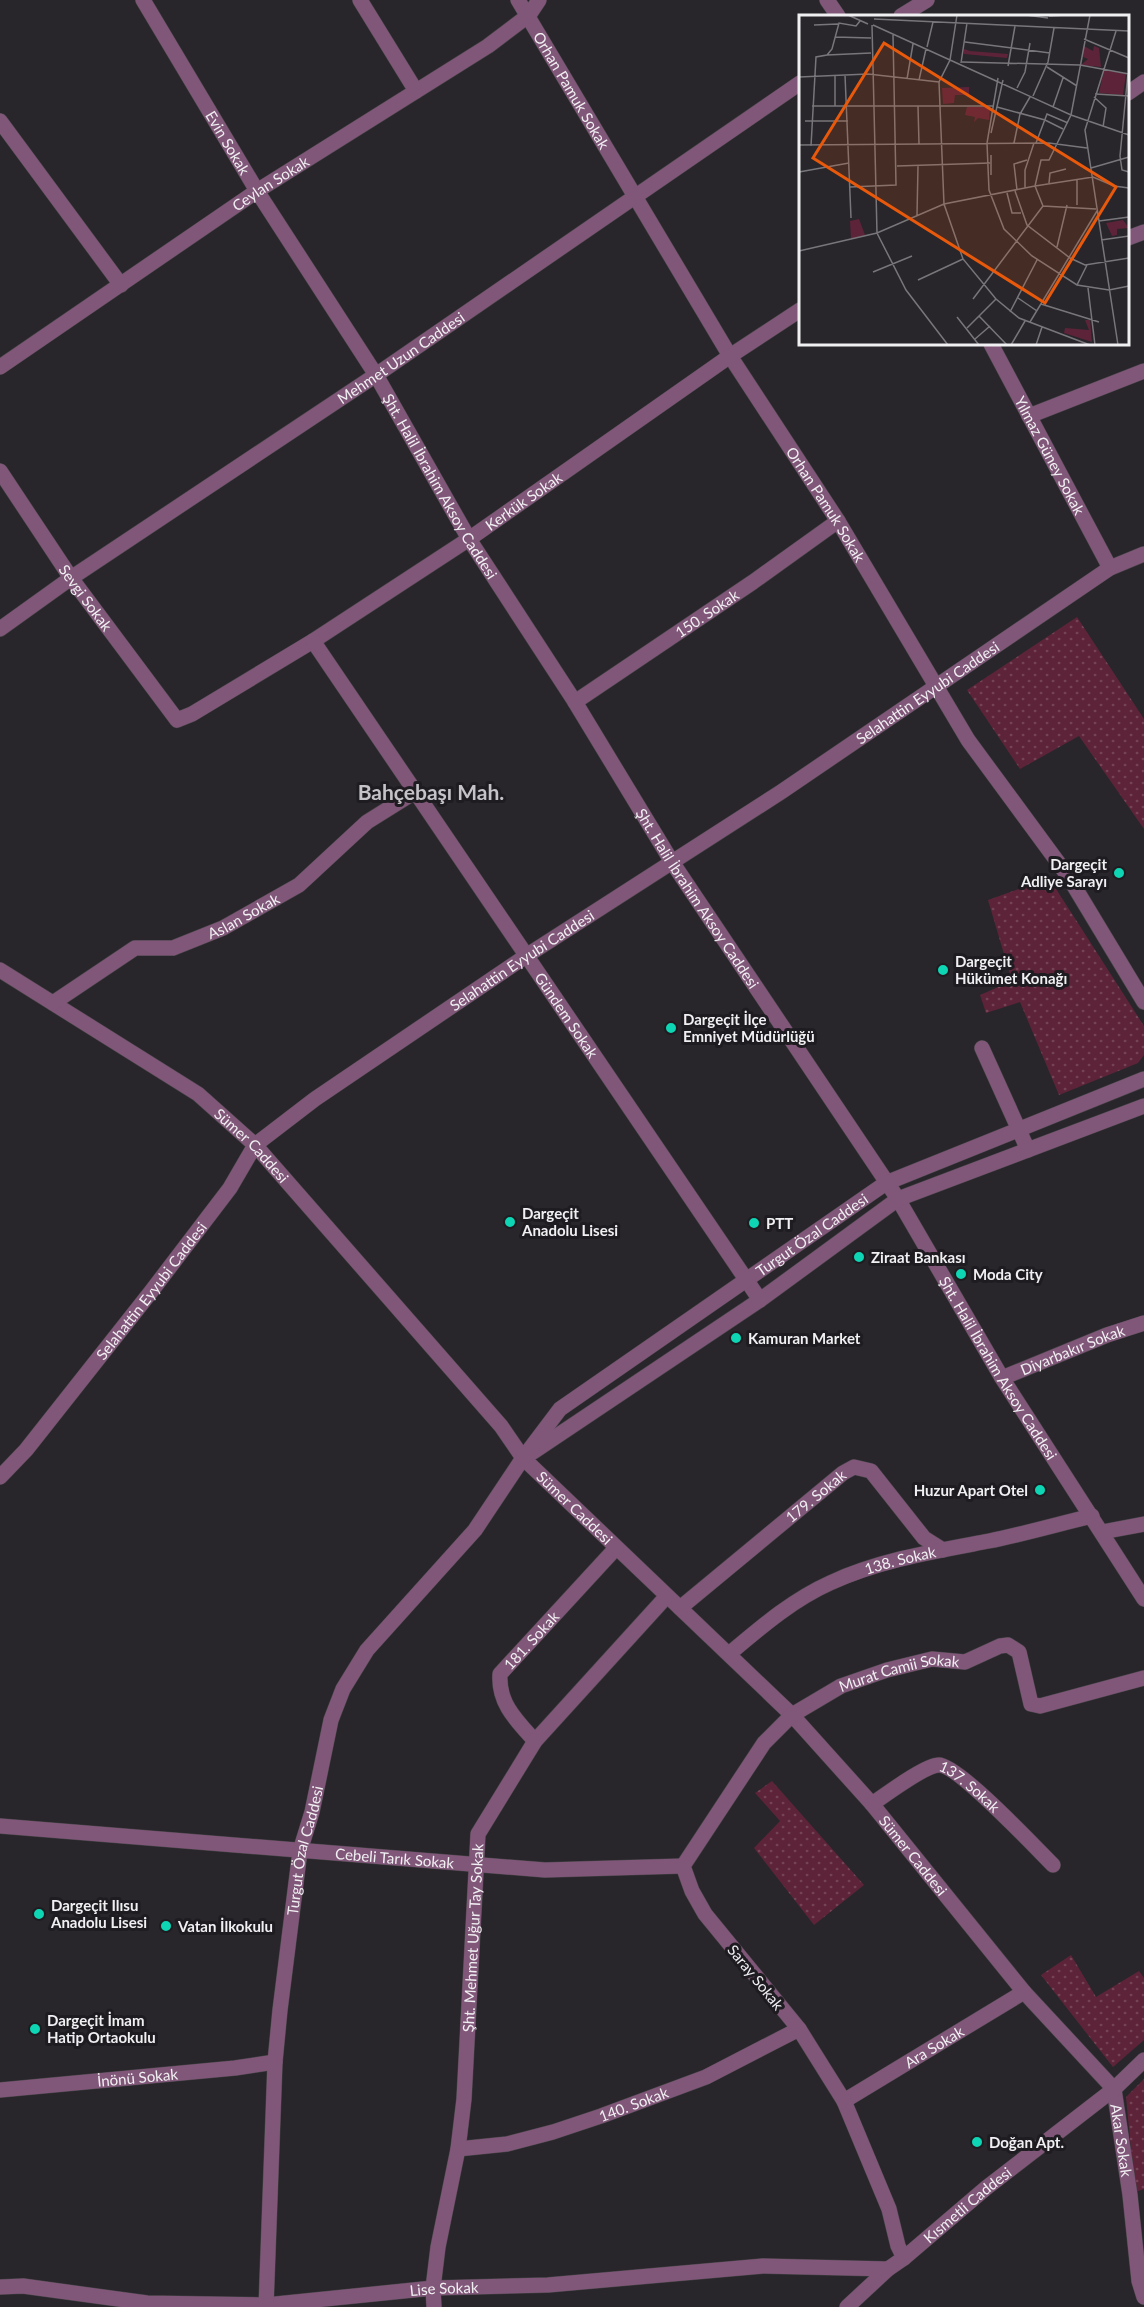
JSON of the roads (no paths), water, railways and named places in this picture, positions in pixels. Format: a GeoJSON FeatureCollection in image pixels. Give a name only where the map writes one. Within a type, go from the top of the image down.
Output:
{"type":"FeatureCollection","features":[{"type":"Feature","properties":{"kind":"street","name":"Evin Sokak"},"geometry":{"type":"LineString","coordinates":[[143,0],[257,191],[375,375]]}},
{"type":"Feature","properties":{"kind":"street"},"geometry":{"type":"LineString","coordinates":[[360,0],[416,91]]}},
{"type":"Feature","properties":{"kind":"street","name":"Orhan Pamuk Sokak"},"geometry":{"type":"LineString","coordinates":[[518,0],[730,356],[838,521],[968,740],[1068,876],[1144,1002]]}},
{"type":"Feature","properties":{"kind":"street","name":"Ceylan Sokak"},"geometry":{"type":"LineString","coordinates":[[0,367],[257,191],[488,46],[529,15],[539,0]]}},
{"type":"Feature","properties":{"kind":"street"},"geometry":{"type":"LineString","coordinates":[[827,0],[837,15]]}},
{"type":"Feature","properties":{"kind":"street"},"geometry":{"type":"LineString","coordinates":[[903,15],[927,0]]}},
{"type":"Feature","properties":{"kind":"street"},"geometry":{"type":"LineString","coordinates":[[1129,92],[1144,82]]}},
{"type":"Feature","properties":{"kind":"street","name":"Mehmet Uzun Caddesi"},"geometry":{"type":"LineString","coordinates":[[0,629],[71,578],[375,375],[799,85]]}},
{"type":"Feature","properties":{"kind":"street"},"geometry":{"type":"LineString","coordinates":[[0,121],[121,285]]}},
{"type":"Feature","properties":{"kind":"street"},"geometry":{"type":"LineString","coordinates":[[1129,238],[1144,232]]}},
{"type":"Feature","properties":{"kind":"street","name":"Kerkük Sokak"},"geometry":{"type":"LineString","coordinates":[[177,720],[192,714],[313,641],[469,539],[730,356],[799,311]]}},
{"type":"Feature","properties":{"kind":"street","name":"Yılmaz Güney Sokak"},"geometry":{"type":"LineString","coordinates":[[992,345],[1110,568]]}},
{"type":"Feature","properties":{"kind":"street"},"geometry":{"type":"LineString","coordinates":[[1029,416],[1144,370]]}},
{"type":"Feature","properties":{"kind":"street","name":"Şht. Halil İbrahim Aksoy Caddesi"},"geometry":{"type":"LineString","coordinates":[[375,375],[469,539],[575,702],[672,862],[898,1199],[1002,1378],[1144,1599]]}},
{"type":"Feature","properties":{"kind":"street","name":"Sevgi Sokak"},"geometry":{"type":"LineString","coordinates":[[0,471],[71,578],[177,720]]}},
{"type":"Feature","properties":{"kind":"street","name":"150. Sokak"},"geometry":{"type":"LineString","coordinates":[[575,702],[753,582],[838,521]]}},
{"type":"Feature","properties":{"kind":"street","name":"Selahattin Eyyubi Caddesi"},"geometry":{"type":"LineString","coordinates":[[0,1477],[26,1450],[163,1276],[230,1188],[255,1145],[315,1099],[526,956],[937,688],[1110,568],[1144,554]]}},
{"type":"Feature","properties":{"kind":"street","name":"Gündem Sokak"},"geometry":{"type":"LineString","coordinates":[[313,641],[760,1300]]}},
{"type":"Feature","properties":{"kind":"street","name":"Aslan Sokak"},"geometry":{"type":"LineString","coordinates":[[53,1003],[135,948],[173,948],[223,928],[299,885],[367,822],[415,792]]}},
{"type":"Feature","properties":{"kind":"street","name":"Sümer Caddesi"},"geometry":{"type":"LineString","coordinates":[[0,970],[198,1094],[255,1145],[501,1426],[523,1458],[792,1715],[872,1804],[1024,1992],[1114,2089]]}},
{"type":"Feature","properties":{"kind":"street"},"geometry":{"type":"LineString","coordinates":[[982,1048],[1028,1150]]}},
{"type":"Feature","properties":{"kind":"street","name":"Turgut Özal Caddesi"},"geometry":{"type":"LineString","coordinates":[[266,2306],[275,2062],[300,1851],[312,1812],[331,1720],[343,1689],[367,1650],[475,1530],[523,1458],[560,1409],[886,1183],[1144,1079]]}},
{"type":"Feature","properties":{"kind":"street","name":"Turgut Özal Caddesi"},"geometry":{"type":"LineString","coordinates":[[523,1458],[760,1300],[898,1199],[1144,1106]]}},
{"type":"Feature","properties":{"kind":"street","name":"Diyarbakır Sokak"},"geometry":{"type":"LineString","coordinates":[[1002,1378],[1107,1335],[1144,1323]]}},
{"type":"Feature","properties":{"kind":"street","name":"179. Sokak"},"geometry":{"type":"LineString","coordinates":[[680,1608],[843,1473],[854,1467],[871,1471],[924,1538],[943,1550]]}},
{"type":"Feature","properties":{"kind":"street","name":"138. Sokak"},"geometry":{"type":"LineString","coordinates":[[729,1654],[770,1621],[829,1583],[858,1572],[943,1550],[1092,1516]]}},
{"type":"Feature","properties":{"kind":"street"},"geometry":{"type":"LineString","coordinates":[[1102,1532],[1144,1524]]}},
{"type":"Feature","properties":{"kind":"street","name":"181. Sokak"},"geometry":{"type":"LineString","coordinates":[[534,1741],[513,1718],[499,1689],[500,1674],[615,1548]]}},
{"type":"Feature","properties":{"kind":"street","name":"Şht. Mehmet Uğur Tay Sokak"},"geometry":{"type":"LineString","coordinates":[[434,2307],[433,2288],[438,2247],[458,2149],[467,2045],[478,1834],[534,1741],[666,1597]]}},
{"type":"Feature","properties":{"kind":"street","name":"Murat Camii Sokak"},"geometry":{"type":"LineString","coordinates":[[792,1715],[842,1686],[887,1670],[932,1659],[965,1662],[1000,1646],[1008,1645],[1013,1646],[1019,1652],[1031,1704],[1040,1706],[1144,1678]]}},
{"type":"Feature","properties":{"kind":"street"},"geometry":{"type":"LineString","coordinates":[[683,1866],[764,1743],[792,1715]]}},
{"type":"Feature","properties":{"kind":"street","name":"137. Sokak"},"geometry":{"type":"LineString","coordinates":[[872,1804],[929,1769],[938,1765],[946,1767],[980,1793],[1053,1865]]}},
{"type":"Feature","properties":{"kind":"street","name":"Cebeli Tarık Sokak"},"geometry":{"type":"LineString","coordinates":[[0,1826],[545,1870],[683,1866]]}},
{"type":"Feature","properties":{"kind":"street","name":"Saray Sokak"},"geometry":{"type":"LineString","coordinates":[[683,1866],[692,1891],[705,1914],[799,2029],[844,2101],[889,2209],[904,2259]]}},
{"type":"Feature","properties":{"kind":"street","name":"Ara Sokak"},"geometry":{"type":"LineString","coordinates":[[844,2101],[1024,1992]]}},
{"type":"Feature","properties":{"kind":"street","name":"140. Sokak"},"geometry":{"type":"LineString","coordinates":[[458,2149],[507,2144],[601,2116],[706,2077],[799,2029]]}},
{"type":"Feature","properties":{"kind":"street","name":"Kısmetli Caddesi"},"geometry":{"type":"LineString","coordinates":[[847,2307],[888,2269],[904,2259],[986,2188],[1114,2089],[1144,2060]]}},
{"type":"Feature","properties":{"kind":"street","name":"İnönü Sokak"},"geometry":{"type":"LineString","coordinates":[[0,2090],[235,2068],[275,2062]]}},
{"type":"Feature","properties":{"kind":"street","name":"Akar Sokak"},"geometry":{"type":"LineString","coordinates":[[1114,2089],[1130,2195],[1139,2281],[1144,2297]]}},
{"type":"Feature","properties":{"kind":"street","name":"Lise Sokak"},"geometry":{"type":"LineString","coordinates":[[0,2287],[23,2286],[147,2303],[266,2306],[433,2288],[548,2285],[763,2266],[888,2269]]}},
{"type":"Feature","properties":{"kind":"place","name":"Dargeçit Adliye Sarayı"},"geometry":{"type":"Point","coordinates":[1119,873]}},
{"type":"Feature","properties":{"kind":"place","name":"Dargeçit Hükümet Konağı"},"geometry":{"type":"Point","coordinates":[943,970]}},
{"type":"Feature","properties":{"kind":"place","name":"Dargeçit İlçe Emniyet Müdürlüğü"},"geometry":{"type":"Point","coordinates":[671,1028]}},
{"type":"Feature","properties":{"kind":"place","name":"Dargeçit Anadolu Lisesi"},"geometry":{"type":"Point","coordinates":[510,1222]}},
{"type":"Feature","properties":{"kind":"place","name":"PTT"},"geometry":{"type":"Point","coordinates":[754,1223]}},
{"type":"Feature","properties":{"kind":"place","name":"Ziraat Bankası"},"geometry":{"type":"Point","coordinates":[859,1257]}},
{"type":"Feature","properties":{"kind":"place","name":"Moda City"},"geometry":{"type":"Point","coordinates":[961,1274]}},
{"type":"Feature","properties":{"kind":"place","name":"Kamuran Market"},"geometry":{"type":"Point","coordinates":[736,1338]}},
{"type":"Feature","properties":{"kind":"place","name":"Huzur Apart Otel"},"geometry":{"type":"Point","coordinates":[1040,1490]}},
{"type":"Feature","properties":{"kind":"place","name":"Dargeçit Ilısu Anadolu Lisesi"},"geometry":{"type":"Point","coordinates":[39,1914]}},
{"type":"Feature","properties":{"kind":"place","name":"Vatan İlkokulu"},"geometry":{"type":"Point","coordinates":[166,1926]}},
{"type":"Feature","properties":{"kind":"place","name":"Dargeçit İmam Hatip Ortaokulu"},"geometry":{"type":"Point","coordinates":[35,2029]}},
{"type":"Feature","properties":{"kind":"place","name":"Doğan Apt."},"geometry":{"type":"Point","coordinates":[977,2142]}},
{"type":"Feature","properties":{"kind":"district","name":"Bahçebaşı Mah."},"geometry":{"type":"Point","coordinates":[431,791]}}]}
